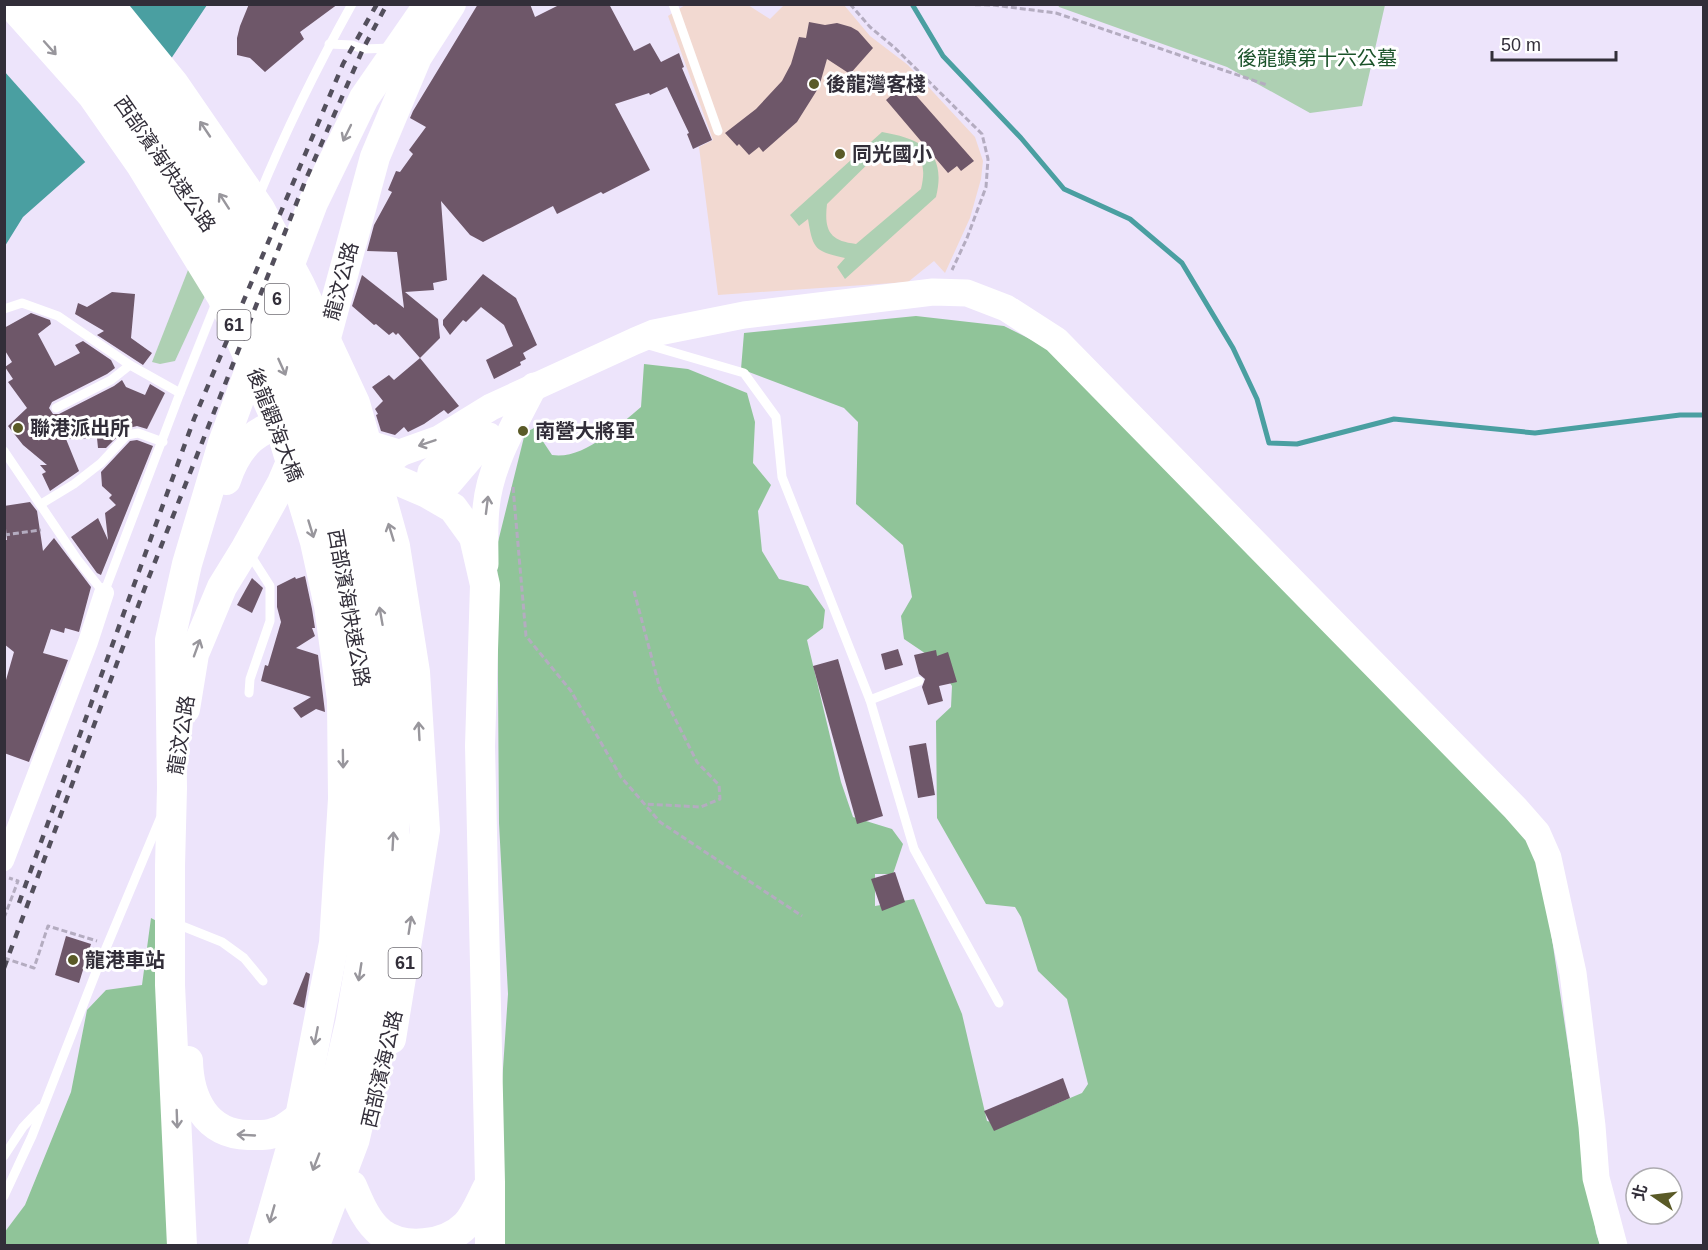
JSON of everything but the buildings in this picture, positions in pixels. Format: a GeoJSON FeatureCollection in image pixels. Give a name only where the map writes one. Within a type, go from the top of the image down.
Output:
{"type":"FeatureCollection","features":[{"type":"Feature","properties":{"kind":"highway","name":"西部濱海快速公路"},"geometry":{"type":"LineString","coordinates":[[42,4],[140,120],[194,199],[260,318],[299,409],[317,463],[378,682],[395,795],[386,951],[378,1027],[352,1140],[313,1245]]}},
{"type":"Feature","properties":{"kind":"highway","name":"西部濱海快速公路"},"geometry":{"type":"LineString","coordinates":[[76,4],[155,101],[226,203],[244,249],[295,330],[326,408],[346,471],[374,578],[378,682],[370,800],[364,950],[352,1022],[325,1138],[283,1245]]}},
{"type":"Feature","properties":{"kind":"highway"},"geometry":{"type":"LineString","coordinates":[[90,62],[153,156],[224,286]]}},
{"type":"Feature","properties":{"kind":"highway"},"geometry":{"type":"LineString","coordinates":[[244,249],[293,312],[340,396],[373,463]]}},
{"type":"Feature","properties":{"kind":"main road","name":"後龍觀海大橋"},"geometry":{"type":"LineString","coordinates":[[11,4],[92,95],[224,286],[282,433],[315,542],[328,606],[378,682]]}},
{"type":"Feature","properties":{"kind":"main road","name":"61"},"geometry":{"type":"LineString","coordinates":[[110,4],[174,84],[260,209],[300,285],[355,403],[395,546],[378,682],[343,799],[334,943],[300,1117],[263,1245]]}},
{"type":"Feature","properties":{"kind":"main road","name":"龍汶公路"},"geometry":{"type":"LineString","coordinates":[[172,788],[194,654],[222,587],[282,483],[305,426],[333,307],[375,157],[408,52],[429,4]]}},
{"type":"Feature","properties":{"kind":"main road","name":"龍汶公路"},"geometry":{"type":"LineString","coordinates":[[172,788],[170,640],[187,564],[223,443],[313,203],[364,98],[452,4]]}},
{"type":"Feature","properties":{"kind":"main road"},"geometry":{"type":"LineString","coordinates":[[305,426],[308,380],[360,159],[408,52]]}},
{"type":"Feature","properties":{"kind":"main road"},"geometry":{"type":"LineString","coordinates":[[246,548],[304,478],[373,463],[439,439],[491,407],[654,333],[744,315],[933,292],[967,293],[1006,308],[1056,340],[1538,833],[1548,858],[1573,973],[1592,1126],[1596,1178],[1614,1245]]}},
{"type":"Feature","properties":{"kind":"main road"},"geometry":{"type":"LineString","coordinates":[[333,307],[322,391],[326,416],[373,463]]}},
{"type":"Feature","properties":{"kind":"main road"},"geometry":{"type":"LineString","coordinates":[[427,494],[449,483],[534,386]]}},
{"type":"Feature","properties":{"kind":"main road"},"geometry":{"type":"LineString","coordinates":[[490,1245],[480,746],[486,506],[493,476],[506,441],[534,386]]}},
{"type":"Feature","properties":{"kind":"main road"},"geometry":{"type":"LineString","coordinates":[[187,564],[215,511],[232,462],[248,439],[264,430],[284,424],[305,426],[453,508],[474,537],[484,585]]}},
{"type":"Feature","properties":{"kind":"main road"},"geometry":{"type":"LineString","coordinates":[[305,426],[427,494]]}},
{"type":"Feature","properties":{"kind":"main road","name":"西部濱海公路"},"geometry":{"type":"LineString","coordinates":[[330,1245],[352,1186],[384,1079],[425,830],[378,682]]}},
{"type":"Feature","properties":{"kind":"main road"},"geometry":{"type":"LineString","coordinates":[[172,788],[182,926],[189,1079],[194,1096],[205,1117],[219,1129],[238,1135],[277,1132],[300,1117]]}},
{"type":"Feature","properties":{"kind":"main road"},"geometry":{"type":"LineString","coordinates":[[172,788],[170,985],[182,1245]]}},
{"type":"Feature","properties":{"kind":"main road"},"geometry":{"type":"LineString","coordinates":[[352,1186],[365,1215],[381,1233],[398,1241],[426,1245],[448,1237],[466,1225],[490,1182]]}},
{"type":"Feature","properties":{"kind":"street"},"geometry":{"type":"LineString","coordinates":[[4,861],[88,642],[104,593]]}},
{"type":"Feature","properties":{"kind":"lane"},"geometry":{"type":"LineString","coordinates":[[254,210],[276,156],[329,44],[352,4]]}},
{"type":"Feature","properties":{"kind":"lane"},"geometry":{"type":"LineString","coordinates":[[673,4],[718,131]]}},
{"type":"Feature","properties":{"kind":"lane"},"geometry":{"type":"LineString","coordinates":[[329,44],[408,52]]}},
{"type":"Feature","properties":{"kind":"lane"},"geometry":{"type":"LineString","coordinates":[[104,593],[180,393],[224,286],[244,249],[249,221]]}},
{"type":"Feature","properties":{"kind":"lane"},"geometry":{"type":"LineString","coordinates":[[4,309],[22,303],[58,316],[130,365],[180,393]]}},
{"type":"Feature","properties":{"kind":"lane"},"geometry":{"type":"LineString","coordinates":[[635,341],[744,373],[776,417],[782,477],[870,700],[914,849],[999,1003]]}},
{"type":"Feature","properties":{"kind":"lane"},"geometry":{"type":"LineString","coordinates":[[56,408],[111,380],[130,365]]}},
{"type":"Feature","properties":{"kind":"lane"},"geometry":{"type":"LineString","coordinates":[[41,504],[74,484],[101,463],[127,435],[138,433],[163,442]]}},
{"type":"Feature","properties":{"kind":"lane"},"geometry":{"type":"LineString","coordinates":[[4,451],[77,559],[104,593]]}},
{"type":"Feature","properties":{"kind":"lane"},"geometry":{"type":"LineString","coordinates":[[246,548],[270,586],[270,621],[250,680],[249,693]]}},
{"type":"Feature","properties":{"kind":"lane"},"geometry":{"type":"LineString","coordinates":[[870,700],[919,681]]}},
{"type":"Feature","properties":{"kind":"lane"},"geometry":{"type":"LineString","coordinates":[[4,1196],[44,1106],[172,788]]}},
{"type":"Feature","properties":{"kind":"lane"},"geometry":{"type":"LineString","coordinates":[[182,926],[222,942],[244,958],[263,981]]}},
{"type":"Feature","properties":{"kind":"lane"},"geometry":{"type":"LineString","coordinates":[[4,1156],[23,1127],[44,1106]]}},
{"type":"Feature","properties":{"kind":"path"},"geometry":{"type":"LineString","coordinates":[[850,4],[870,27],[895,48],[982,134],[988,159],[986,187],[950,275],[933,292]]}},
{"type":"Feature","properties":{"kind":"path"},"geometry":{"type":"LineString","coordinates":[[939,4],[993,4],[1056,13],[1267,85]]}},
{"type":"Feature","properties":{"kind":"path"},"geometry":{"type":"LineString","coordinates":[[513,486],[526,636],[571,691],[621,777],[660,822],[802,916]]}},
{"type":"Feature","properties":{"kind":"path"},"geometry":{"type":"LineString","coordinates":[[4,535],[55,527]]}},
{"type":"Feature","properties":{"kind":"path"},"geometry":{"type":"LineString","coordinates":[[634,591],[660,689],[697,762],[719,785],[720,799],[701,807],[645,804]]}},
{"type":"Feature","properties":{"kind":"path"},"geometry":{"type":"LineString","coordinates":[[4,918],[18,881]]}},
{"type":"Feature","properties":{"kind":"path"},"geometry":{"type":"LineString","coordinates":[[4,958],[34,968],[48,926],[109,945]]}},
{"type":"Feature","properties":{"kind":"shaded area"},"geometry":{"type":"Polygon","coordinates":[[[5,5],[207,5],[126,126],[23,217],[5,246],[5,5]]]}},
{"type":"Feature","properties":{"kind":"shaded area","name":"同光國小"},"geometry":{"type":"Polygon","coordinates":[[[685,5],[748,5],[770,19],[784,5],[844,5],[870,36],[908,65],[975,137],[983,161],[981,179],[970,218],[945,273],[934,261],[908,282],[718,295],[699,147],[713,140],[668,16],[685,5]]]}},
{"type":"Feature","properties":{"kind":"shaded area"},"geometry":{"type":"Polygon","coordinates":[[[916,316],[1004,326],[1052,350],[1517,817],[1537,856],[1546,899],[1596,1233],[1600,1245],[497,1246],[500,1113],[508,994],[499,823],[497,546],[525,433],[534,428],[552,455],[564,455],[588,447],[611,432],[641,407],[644,364],[688,369],[747,393],[755,422],[753,463],[771,485],[758,511],[762,551],[779,579],[808,586],[825,610],[823,628],[807,640],[841,782],[853,817],[892,829],[903,844],[893,874],[875,874],[875,906],[914,899],[962,1014],[987,1121],[1006,1125],[1082,1093],[1088,1084],[1067,999],[1038,971],[1021,917],[1015,907],[986,904],[937,818],[936,721],[951,707],[952,686],[935,660],[904,639],[901,616],[912,597],[903,545],[856,504],[858,422],[844,408],[741,369],[744,333],[916,316]]]}},
{"type":"Feature","properties":{"kind":"shaded area"},"geometry":{"type":"Polygon","coordinates":[[[151,918],[166,926],[173,1245],[5,1245],[4,1233],[25,1205],[71,1092],[87,1010],[106,990],[142,985],[151,918]]]}},
{"type":"Feature","properties":{"kind":"green space","name":"後龍鎮第十六公墓"},"geometry":{"type":"Polygon","coordinates":[[[1058,5],[1385,5],[1362,106],[1310,113],[1227,67],[1058,5]]]}},
{"type":"Feature","properties":{"kind":"green space"},"geometry":{"type":"Polygon","coordinates":[[[882,132],[920,144],[928,150],[938,169],[936,197],[845,279],[837,267],[845,258],[817,248],[808,219],[799,226],[790,215],[882,132]],[[885,147],[827,204],[826,221],[834,237],[856,244],[921,189],[923,169],[917,157],[904,150],[885,147]]]}},
{"type":"Feature","properties":{"kind":"green space"},"geometry":{"type":"Polygon","coordinates":[[[190,265],[205,296],[175,361],[160,364],[152,362],[190,265]]]}},
{"type":"Feature","properties":{"kind":"pier"},"geometry":{"type":"Polygon","coordinates":[[[5,5],[128,128],[87,164],[4,71],[5,5]]]}},
{"type":"Feature","properties":{"kind":"waterway"},"geometry":{"type":"LineString","coordinates":[[912,4],[943,56],[1021,138],[1064,189],[1130,219],[1182,263],[1233,348],[1257,399],[1269,443],[1297,444],[1394,419],[1535,433],[1680,415],[1704,415]]}},
{"type":"Feature","properties":{"kind":"railway"},"geometry":{"type":"LineString","coordinates":[[19,903],[194,419],[343,64],[377,4]]}},
{"type":"Feature","properties":{"kind":"railway"},"geometry":{"type":"LineString","coordinates":[[4,968],[147,582],[306,179],[363,49],[387,4]]}},
{"type":"Feature","properties":{"kind":"place","name":"後龍灣客棧"},"geometry":{"type":"Point","coordinates":[814,84]}},
{"type":"Feature","properties":{"kind":"place","name":"同光國小"},"geometry":{"type":"Point","coordinates":[840,154]}},
{"type":"Feature","properties":{"kind":"place","name":"聯港派出所"},"geometry":{"type":"Point","coordinates":[18,428]}},
{"type":"Feature","properties":{"kind":"place","name":"南營大將軍"},"geometry":{"type":"Point","coordinates":[523,431]}},
{"type":"Feature","properties":{"kind":"place","name":"龍港車站"},"geometry":{"type":"Point","coordinates":[73,960]}}]}
